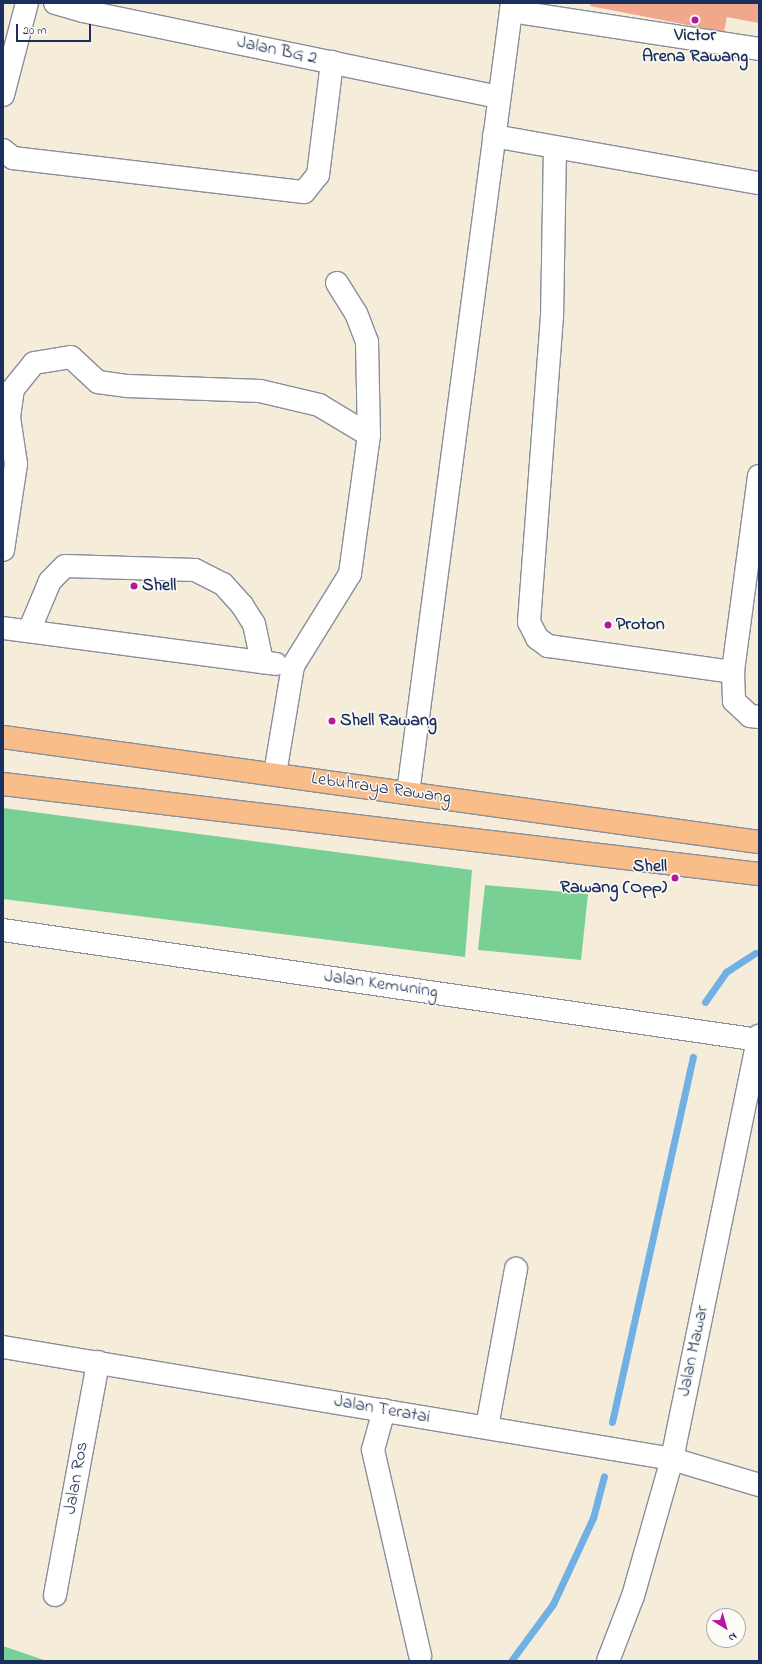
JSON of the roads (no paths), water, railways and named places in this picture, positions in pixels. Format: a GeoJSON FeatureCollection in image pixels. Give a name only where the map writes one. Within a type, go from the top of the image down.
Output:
{"type":"FeatureCollection","features":[{"type":"Feature","properties":{"kind":"main road","name":"Lebuhraya Rawang"},"geometry":{"type":"LineString","coordinates":[[3,737],[759,842]]}},
{"type":"Feature","properties":{"kind":"main road","name":"Lebuhraya Rawang"},"geometry":{"type":"LineString","coordinates":[[3,784],[759,874]]}},
{"type":"Feature","properties":{"kind":"street"},"geometry":{"type":"LineString","coordinates":[[3,95],[27,3]]}},
{"type":"Feature","properties":{"kind":"street","name":"Jalan BG 2"},"geometry":{"type":"LineString","coordinates":[[55,3],[83,11],[499,97]]}},
{"type":"Feature","properties":{"kind":"street"},"geometry":{"type":"LineString","coordinates":[[408,793],[511,7],[759,49]]}},
{"type":"Feature","properties":{"kind":"street"},"geometry":{"type":"LineString","coordinates":[[3,150],[13,158],[304,192],[318,175],[332,62]]}},
{"type":"Feature","properties":{"kind":"street"},"geometry":{"type":"LineString","coordinates":[[494,136],[759,183]]}},
{"type":"Feature","properties":{"kind":"street"},"geometry":{"type":"LineString","coordinates":[[555,147],[552,316],[529,622],[538,638],[548,646],[733,672]]}},
{"type":"Feature","properties":{"kind":"street"},"geometry":{"type":"LineString","coordinates":[[275,774],[293,666],[350,574],[369,435],[367,342],[356,313],[337,283]]}},
{"type":"Feature","properties":{"kind":"street"},"geometry":{"type":"LineString","coordinates":[[3,550],[16,464],[9,417],[13,390],[34,363],[71,357],[98,382],[128,386],[260,391],[319,405],[369,435]]}},
{"type":"Feature","properties":{"kind":"street"},"geometry":{"type":"LineString","coordinates":[[759,476],[733,672],[734,702],[750,716],[759,717]]}},
{"type":"Feature","properties":{"kind":"street"},"geometry":{"type":"LineString","coordinates":[[29,632],[50,582],[65,566],[195,570],[223,584],[242,605],[254,624],[262,662]]}},
{"type":"Feature","properties":{"kind":"street"},"geometry":{"type":"LineString","coordinates":[[3,628],[293,666]]}},
{"type":"Feature","properties":{"kind":"street","name":"Jalan Kemuning"},"geometry":{"type":"LineString","coordinates":[[3,930],[759,1039]]}},
{"type":"Feature","properties":{"kind":"street","name":"Jalan Mawar"},"geometry":{"type":"LineString","coordinates":[[608,1661],[633,1596],[672,1459],[759,1039]]}},
{"type":"Feature","properties":{"kind":"street"},"geometry":{"type":"LineString","coordinates":[[487,1427],[516,1269]]}},
{"type":"Feature","properties":{"kind":"street","name":"Jalan Teratai"},"geometry":{"type":"LineString","coordinates":[[3,1347],[672,1459],[759,1485]]}},
{"type":"Feature","properties":{"kind":"street","name":"Jalan Ros"},"geometry":{"type":"LineString","coordinates":[[56,1595],[98,1362]]}},
{"type":"Feature","properties":{"kind":"street"},"geometry":{"type":"LineString","coordinates":[[384,1410],[373,1450],[420,1656]]}},
{"type":"Feature","properties":{"kind":"waterway"},"geometry":{"type":"LineString","coordinates":[[705,1002],[726,972],[755,953]]}},
{"type":"Feature","properties":{"kind":"waterway"},"geometry":{"type":"LineString","coordinates":[[612,1422],[693,1057]]}},
{"type":"Feature","properties":{"kind":"waterway"},"geometry":{"type":"LineString","coordinates":[[511,1661],[553,1604],[593,1518],[604,1476]]}},
{"type":"Feature","properties":{"kind":"place","name":"Victor Arena Rawang"},"geometry":{"type":"Point","coordinates":[695,20]}},
{"type":"Feature","properties":{"kind":"place","name":"Shell"},"geometry":{"type":"Point","coordinates":[134,586]}},
{"type":"Feature","properties":{"kind":"place","name":"Proton"},"geometry":{"type":"Point","coordinates":[608,625]}},
{"type":"Feature","properties":{"kind":"place","name":"Shell Rawang"},"geometry":{"type":"Point","coordinates":[332,721]}},
{"type":"Feature","properties":{"kind":"place","name":"Shell Rawang (Opp)"},"geometry":{"type":"Point","coordinates":[675,878]}}]}
